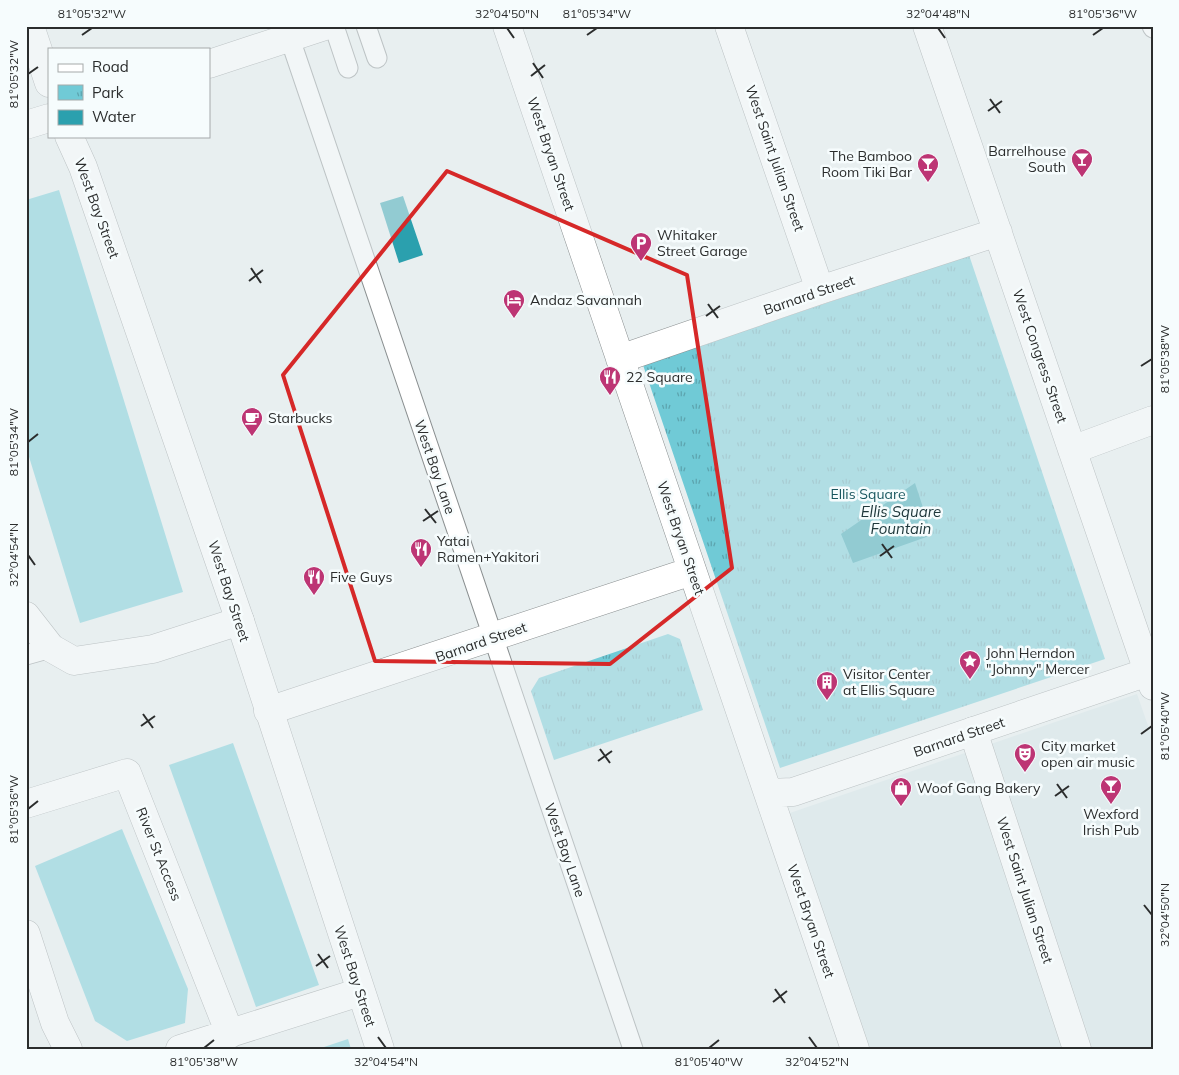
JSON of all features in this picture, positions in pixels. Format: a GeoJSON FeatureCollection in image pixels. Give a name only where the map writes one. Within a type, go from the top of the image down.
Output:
{"type":"FeatureCollection","features":[{"type":"Feature","properties":{"kind":"street"},"geometry":{"type":"LineString","coordinates":[[30,26],[48,80]]}},
{"type":"Feature","properties":{"kind":"street"},"geometry":{"type":"LineString","coordinates":[[210,64],[288,32],[324,26]]}},
{"type":"Feature","properties":{"kind":"street","name":"West Bryan Street"},"geometry":{"type":"LineString","coordinates":[[507,26],[855,1049]]}},
{"type":"Feature","properties":{"kind":"street","name":"West Saint Julian Street"},"geometry":{"type":"LineString","coordinates":[[729,26],[820,290]]}},
{"type":"Feature","properties":{"kind":"street","name":"West Congress Street"},"geometry":{"type":"LineString","coordinates":[[927,26],[1150,679]]}},
{"type":"Feature","properties":{"kind":"street"},"geometry":{"type":"LineString","coordinates":[[26,125],[48,118]]}},
{"type":"Feature","properties":{"kind":"street","name":"West Bay Street"},"geometry":{"type":"LineString","coordinates":[[70,138],[83,167],[240,621],[380,1049]]}},
{"type":"Feature","properties":{"kind":"street","name":"Barnard Street"},"geometry":{"type":"LineString","coordinates":[[620,359],[820,290],[998,232]]}},
{"type":"Feature","properties":{"kind":"street"},"geometry":{"type":"LineString","coordinates":[[1072,450],[1153,420]]}},
{"type":"Feature","properties":{"kind":"street","name":"Barnard Street"},"geometry":{"type":"LineString","coordinates":[[268,711],[493,638],[692,570]]}},
{"type":"Feature","properties":{"kind":"street"},"geometry":{"type":"LineString","coordinates":[[26,616],[39,652],[74,661],[153,649],[240,621]]}},
{"type":"Feature","properties":{"kind":"street","name":"Barnard Street"},"geometry":{"type":"LineString","coordinates":[[768,793],[793,792],[973,731],[1150,679]]}},
{"type":"Feature","properties":{"kind":"street","name":"West Saint Julian Street"},"geometry":{"type":"LineString","coordinates":[[973,731],[1078,1049]]}},
{"type":"Feature","properties":{"kind":"street","name":"River St Access"},"geometry":{"type":"LineString","coordinates":[[26,804],[127,773],[230,1034]]}},
{"type":"Feature","properties":{"kind":"street"},"geometry":{"type":"LineString","coordinates":[[26,934],[55,1023],[68,1049]]}},
{"type":"Feature","properties":{"kind":"street"},"geometry":{"type":"LineString","coordinates":[[180,1049],[304,1008],[360,992]]}},
{"type":"Feature","properties":{"kind":"lane"},"geometry":{"type":"LineString","coordinates":[[334,26],[348,68]]}},
{"type":"Feature","properties":{"kind":"lane"},"geometry":{"type":"LineString","coordinates":[[366,26],[377,58]]}},
{"type":"Feature","properties":{"kind":"lane","name":"West Bay Lane"},"geometry":{"type":"LineString","coordinates":[[288,32],[633,1049]]}},
{"type":"Feature","properties":{"kind":"highlighted area"},"geometry":{"type":"Polygon","coordinates":[[[447,171],[687,275],[732,568],[610,664],[375,661],[283,375],[447,171]]]}},
{"type":"Feature","properties":{"kind":"shaded area"},"geometry":{"type":"Polygon","coordinates":[[[1137,694],[1153,740],[1153,1049],[868,1049],[787,814],[1137,694]]]}},
{"type":"Feature","properties":{"kind":"green space"},"geometry":{"type":"Polygon","coordinates":[[[59,190],[183,592],[80,623],[26,447],[26,200],[59,190]]]}},
{"type":"Feature","properties":{"kind":"green space","name":"Ellis Square"},"geometry":{"type":"Polygon","coordinates":[[[969,255],[1105,659],[780,768],[643,365],[969,255]]]}},
{"type":"Feature","properties":{"kind":"green space"},"geometry":{"type":"Polygon","coordinates":[[[668,634],[680,639],[703,710],[554,760],[531,691],[539,678],[668,634]]]}},
{"type":"Feature","properties":{"kind":"green space"},"geometry":{"type":"Polygon","coordinates":[[[233,743],[319,985],[256,1007],[169,765],[233,743]]]}},
{"type":"Feature","properties":{"kind":"green space"},"geometry":{"type":"Polygon","coordinates":[[[122,829],[188,989],[185,1023],[127,1041],[95,1021],[35,866],[122,829]]]}},
{"type":"Feature","properties":{"kind":"green space"},"geometry":{"type":"Polygon","coordinates":[[[348,1039],[351,1049],[318,1049],[348,1039]]]}},
{"type":"Feature","properties":{"kind":"water"},"geometry":{"type":"Polygon","coordinates":[[[403,196],[423,255],[399,263],[380,203],[403,196]]]}},
{"type":"Feature","properties":{"kind":"water","name":"Ellis Square Fountain"},"geometry":{"type":"Polygon","coordinates":[[[915,483],[932,535],[853,563],[841,534],[915,483]]]}},
{"type":"Feature","properties":{"kind":"place","name":"Barrelhouse South"},"geometry":{"type":"Point","coordinates":[1082,178]}},
{"type":"Feature","properties":{"kind":"place","name":"The Bamboo Room Tiki Bar"},"geometry":{"type":"Point","coordinates":[928,183]}},
{"type":"Feature","properties":{"kind":"place","name":"Whitaker Street Garage"},"geometry":{"type":"Point","coordinates":[641,262]}},
{"type":"Feature","properties":{"kind":"place","name":"Andaz Savannah"},"geometry":{"type":"Point","coordinates":[514,319]}},
{"type":"Feature","properties":{"kind":"place","name":"22 Square"},"geometry":{"type":"Point","coordinates":[610,396]}},
{"type":"Feature","properties":{"kind":"place","name":"Starbucks"},"geometry":{"type":"Point","coordinates":[252,437]}},
{"type":"Feature","properties":{"kind":"place","name":"Yatai Ramen+Yakitori"},"geometry":{"type":"Point","coordinates":[421,568]}},
{"type":"Feature","properties":{"kind":"place","name":"Five Guys"},"geometry":{"type":"Point","coordinates":[314,596]}},
{"type":"Feature","properties":{"kind":"place","name":"John Herndon \"Johnny\" Mercer"},"geometry":{"type":"Point","coordinates":[970,680]}},
{"type":"Feature","properties":{"kind":"place","name":"Visitor Center at Ellis Square"},"geometry":{"type":"Point","coordinates":[827,701]}},
{"type":"Feature","properties":{"kind":"place","name":"City market open air music"},"geometry":{"type":"Point","coordinates":[1025,773]}},
{"type":"Feature","properties":{"kind":"place","name":"Wexford Irish Pub"},"geometry":{"type":"Point","coordinates":[1111,805]}},
{"type":"Feature","properties":{"kind":"place","name":"Woof Gang Bakery"},"geometry":{"type":"Point","coordinates":[901,807]}}]}
